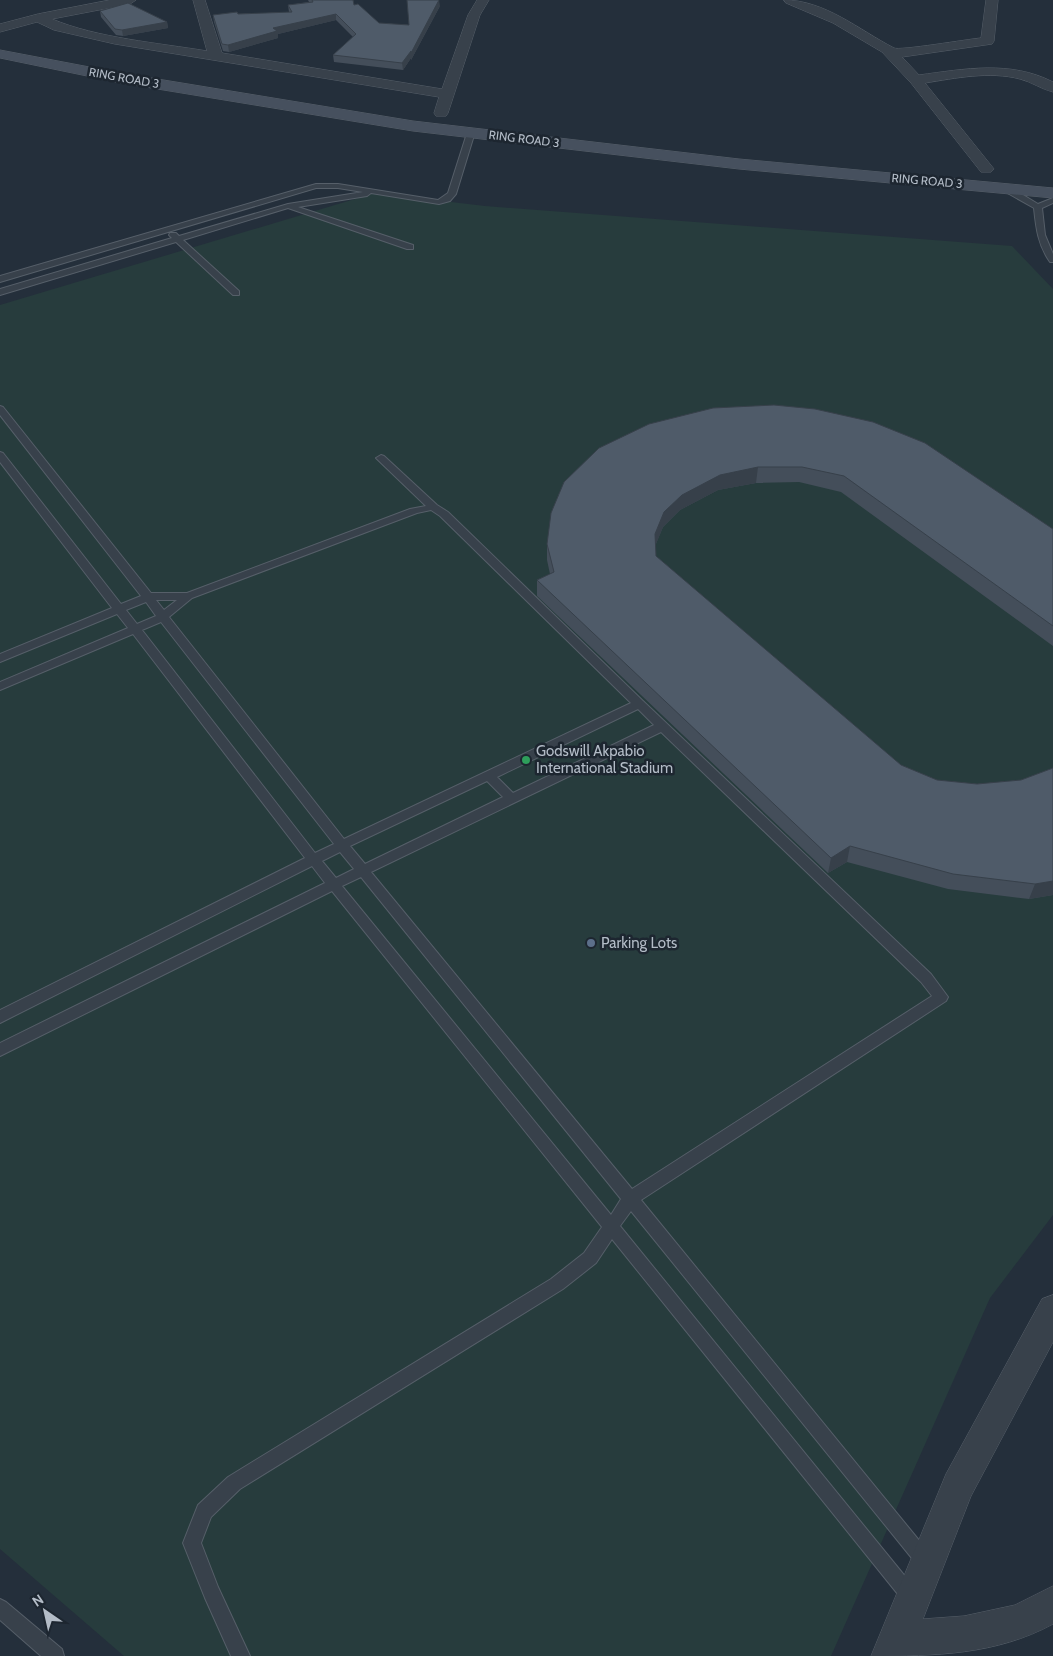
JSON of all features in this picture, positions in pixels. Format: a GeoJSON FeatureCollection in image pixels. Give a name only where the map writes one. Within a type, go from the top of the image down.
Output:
{"type":"FeatureCollection","features":[{"type":"Feature","properties":{"kind":"main road"},"geometry":{"type":"LineString","coordinates":[[0,39],[19,42]]}},
{"type":"Feature","properties":{"kind":"main road","name":"RING ROAD 3"},"geometry":{"type":"LineString","coordinates":[[0,54],[141,81],[403,124],[739,164],[1053,192]]}},
{"type":"Feature","properties":{"kind":"main road"},"geometry":{"type":"LineString","coordinates":[[422,110],[460,115]]}},
{"type":"Feature","properties":{"kind":"main road","name":"RING ROAD 3"},"geometry":{"type":"LineString","coordinates":[[966,167],[1005,171]]}},
{"type":"Feature","properties":{"kind":"street"},"geometry":{"type":"LineString","coordinates":[[0,28],[111,2],[130,0]]}},
{"type":"Feature","properties":{"kind":"street"},"geometry":{"type":"LineString","coordinates":[[200,0],[216,57]]}},
{"type":"Feature","properties":{"kind":"street"},"geometry":{"type":"LineString","coordinates":[[440,113],[474,14],[483,0]]}},
{"type":"Feature","properties":{"kind":"street"},"geometry":{"type":"LineString","coordinates":[[790,0],[838,20],[887,49],[916,80],[986,169]]}},
{"type":"Feature","properties":{"kind":"street"},"geometry":{"type":"LineString","coordinates":[[891,54],[987,41],[992,0]]}},
{"type":"Feature","properties":{"kind":"street"},"geometry":{"type":"LineString","coordinates":[[38,18],[59,27],[114,40],[378,81],[447,94]]}},
{"type":"Feature","properties":{"kind":"street"},"geometry":{"type":"LineString","coordinates":[[916,80],[991,70],[1029,77],[1053,88]]}},
{"type":"Feature","properties":{"kind":"street"},"geometry":{"type":"LineString","coordinates":[[893,1648],[958,1486],[1018,1371],[1053,1310]]}},
{"type":"Feature","properties":{"kind":"street"},"geometry":{"type":"LineString","coordinates":[[893,1648],[1020,1622],[1053,1604]]}},
{"type":"Feature","properties":{"kind":"lane"},"geometry":{"type":"LineString","coordinates":[[0,279],[316,186],[338,186],[439,202],[447,199],[452,194],[471,132]]}},
{"type":"Feature","properties":{"kind":"lane"},"geometry":{"type":"LineString","coordinates":[[1007,189],[1038,207]]}},
{"type":"Feature","properties":{"kind":"lane"},"geometry":{"type":"LineString","coordinates":[[0,292],[288,206],[377,192]]}},
{"type":"Feature","properties":{"kind":"lane"},"geometry":{"type":"LineString","coordinates":[[277,197],[288,206],[410,247]]}},
{"type":"Feature","properties":{"kind":"lane"},"geometry":{"type":"LineString","coordinates":[[1038,207],[1053,200]]}},
{"type":"Feature","properties":{"kind":"lane"},"geometry":{"type":"LineString","coordinates":[[1038,207],[1040,234],[1047,252],[1053,260]]}},
{"type":"Feature","properties":{"kind":"lane"},"geometry":{"type":"LineString","coordinates":[[168,229],[236,292]]}},
{"type":"Feature","properties":{"kind":"lane"},"geometry":{"type":"LineString","coordinates":[[0,409],[342,845],[927,1563]]}},
{"type":"Feature","properties":{"kind":"lane"},"geometry":{"type":"LineString","coordinates":[[0,456],[314,860],[912,1599]]}},
{"type":"Feature","properties":{"kind":"lane"},"geometry":{"type":"LineString","coordinates":[[241,1656],[211,1592],[192,1543],[204,1511],[234,1482],[557,1284],[590,1258],[630,1199],[941,997],[926,978],[639,704],[444,514],[381,458]]}},
{"type":"Feature","properties":{"kind":"lane"},"geometry":{"type":"LineString","coordinates":[[0,658],[148,598],[188,596],[414,511],[433,506]]}},
{"type":"Feature","properties":{"kind":"lane"},"geometry":{"type":"LineString","coordinates":[[0,686],[164,617],[188,596]]}},
{"type":"Feature","properties":{"kind":"lane"},"geometry":{"type":"LineString","coordinates":[[0,1017],[342,845],[639,704]]}},
{"type":"Feature","properties":{"kind":"lane"},"geometry":{"type":"LineString","coordinates":[[0,1050],[334,884],[662,726]]}},
{"type":"Feature","properties":{"kind":"lane"},"geometry":{"type":"LineString","coordinates":[[488,775],[512,799]]}},
{"type":"Feature","properties":{"kind":"lane"},"geometry":{"type":"LineString","coordinates":[[0,1608],[55,1656]]}},
{"type":"Feature","properties":{"kind":"green space","name":"Godswill Akpabio International Stadium"},"geometry":{"type":"Polygon","coordinates":[[[375,193],[485,206],[1012,246],[1053,289],[1053,1215],[990,1298],[831,1656],[124,1656],[0,1549],[0,305],[375,193]]]}},
{"type":"Feature","properties":{"kind":"building"},"geometry":{"type":"Polygon","coordinates":[[[312,0],[353,0],[354,5],[358,4],[379,23],[409,25],[407,0],[439,0],[411,53],[411,51],[402,63],[333,55],[356,34],[336,14],[273,28],[277,31],[228,45],[222,44],[213,15],[237,12],[238,14],[292,12],[288,5],[313,2],[312,0]]]}},
{"type":"Feature","properties":{"kind":"building"},"geometry":{"type":"Polygon","coordinates":[[[128,3],[167,22],[122,30],[115,29],[100,11],[128,3]]]}},
{"type":"Feature","properties":{"kind":"building"},"geometry":{"type":"Polygon","coordinates":[[[774,405],[815,409],[873,422],[925,443],[1053,529],[1053,626],[844,476],[802,467],[758,467],[720,475],[682,495],[664,512],[655,534],[656,556],[901,765],[937,780],[977,784],[1021,780],[1053,768],[1053,881],[1035,884],[953,874],[850,846],[831,858],[537,580],[554,572],[547,544],[551,513],[564,482],[599,448],[649,424],[713,408],[774,405]]]}},
{"type":"Feature","properties":{"kind":"place","name":"Godswill Akpabio International Stadium"},"geometry":{"type":"Point","coordinates":[526,760]}},
{"type":"Feature","properties":{"kind":"place","name":"Parking Lots"},"geometry":{"type":"Point","coordinates":[591,943]}}]}
